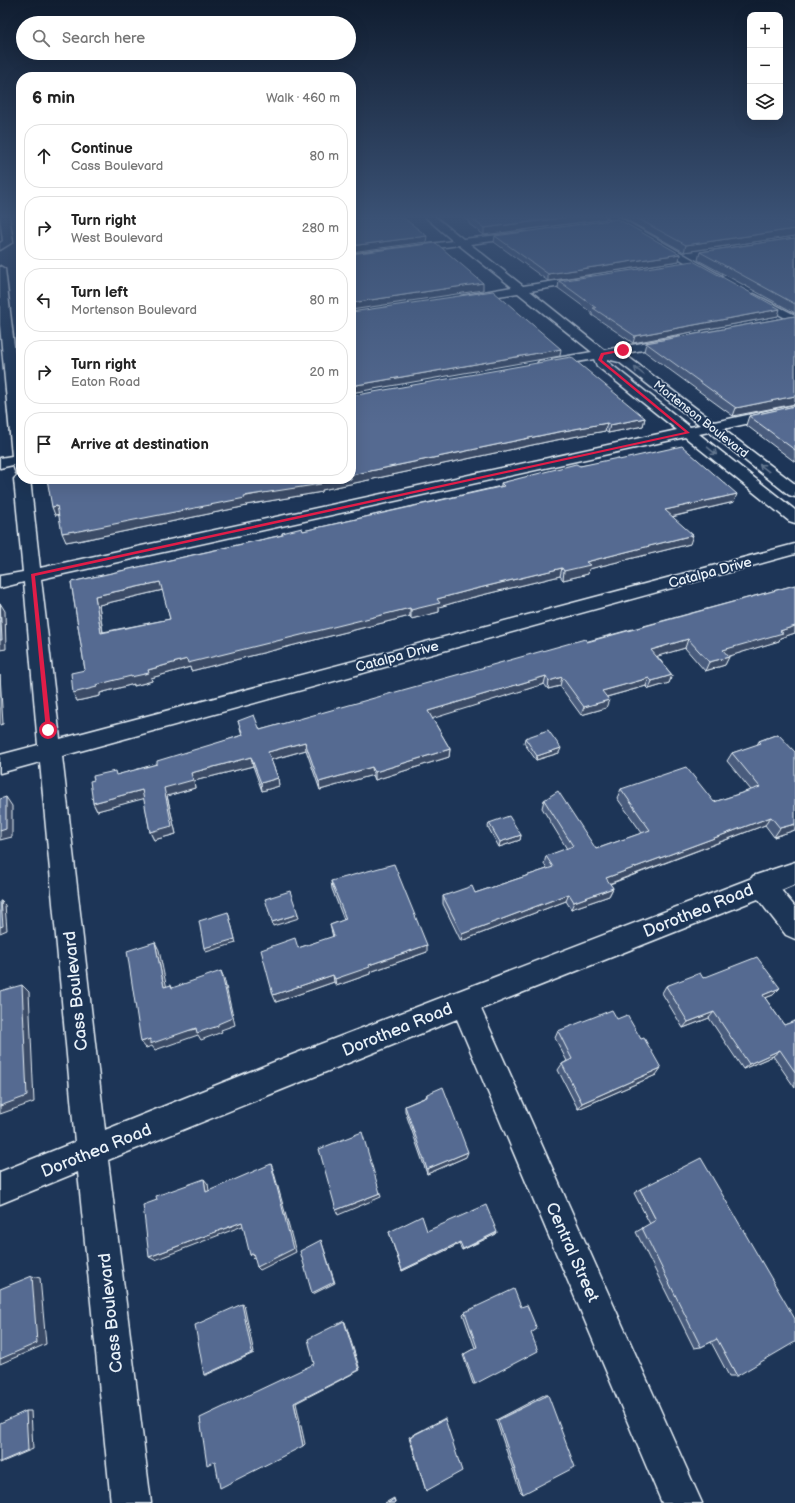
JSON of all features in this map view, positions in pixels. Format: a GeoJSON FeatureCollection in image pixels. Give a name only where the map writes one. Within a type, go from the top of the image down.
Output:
{"type":"FeatureCollection","features":[{"type":"Feature","properties":{"kind":"street","name":"Cass Boulevard"},"geometry":{"type":"LineString","coordinates":[[3,285],[6,300],[10,368],[16,422]]}},
{"type":"Feature","properties":{"kind":"street","name":"Mortenson Boulevard"},"geometry":{"type":"LineString","coordinates":[[516,285],[602,354],[623,359],[795,492]]}},
{"type":"Feature","properties":{"kind":"street"},"geometry":{"type":"LineString","coordinates":[[453,300],[547,285]]}},
{"type":"Feature","properties":{"kind":"street"},"geometry":{"type":"LineString","coordinates":[[745,292],[794,319]]}},
{"type":"Feature","properties":{"kind":"street"},"geometry":{"type":"LineString","coordinates":[[775,322],[794,319]]}},
{"type":"Feature","properties":{"kind":"street"},"geometry":{"type":"LineString","coordinates":[[534,366],[689,338]]}},
{"type":"Feature","properties":{"kind":"street","name":"Mortenson Boulevard"},"geometry":{"type":"LineString","coordinates":[[602,354],[600,360],[601,363],[795,518]]}},
{"type":"Feature","properties":{"kind":"street"},"geometry":{"type":"LineString","coordinates":[[0,582],[795,409]]}},
{"type":"Feature","properties":{"kind":"street"},"geometry":{"type":"LineString","coordinates":[[0,463],[16,466]]}},
{"type":"Feature","properties":{"kind":"street","name":"Cass Boulevard"},"geometry":{"type":"LineString","coordinates":[[23,484],[92,1151],[131,1503]]}},
{"type":"Feature","properties":{"kind":"street","name":"Catalpa Drive"},"geometry":{"type":"LineString","coordinates":[[0,764],[795,549]]}},
{"type":"Feature","properties":{"kind":"street","name":"Dorothea Road"},"geometry":{"type":"LineString","coordinates":[[0,1188],[464,1002],[762,884],[795,873]]}},
{"type":"Feature","properties":{"kind":"street"},"geometry":{"type":"LineString","coordinates":[[762,884],[795,927]]}},
{"type":"Feature","properties":{"kind":"street","name":"Central Street"},"geometry":{"type":"LineString","coordinates":[[464,1002],[682,1503]]}},
{"type":"Feature","properties":{"kind":"building"},"geometry":{"type":"Polygon","coordinates":[[[356,285],[469,285],[356,302],[356,285]]]}},
{"type":"Feature","properties":{"kind":"building"},"geometry":{"type":"Polygon","coordinates":[[[565,285],[737,285],[780,309],[635,336],[593,308],[596,308],[565,285]]]}},
{"type":"Feature","properties":{"kind":"building"},"geometry":{"type":"Polygon","coordinates":[[[761,285],[795,285],[795,304],[761,285]]]}},
{"type":"Feature","properties":{"kind":"building"},"geometry":{"type":"Polygon","coordinates":[[[493,291],[561,349],[356,385],[356,311],[493,291]]]}},
{"type":"Feature","properties":{"kind":"building"},"geometry":{"type":"Polygon","coordinates":[[[795,316],[795,396],[736,408],[646,343],[795,316]]]}},
{"type":"Feature","properties":{"kind":"building"},"geometry":{"type":"Polygon","coordinates":[[[571,357],[645,418],[610,425],[607,423],[553,433],[356,474],[356,395],[571,357]]]}},
{"type":"Feature","properties":{"kind":"building"},"geometry":{"type":"Polygon","coordinates":[[[795,406],[795,450],[749,416],[795,406]]]}},
{"type":"Feature","properties":{"kind":"building"},"geometry":{"type":"Polygon","coordinates":[[[682,446],[737,494],[665,510],[693,535],[586,562],[590,565],[564,571],[562,568],[437,599],[440,603],[411,610],[410,608],[188,663],[187,659],[148,670],[149,673],[96,685],[97,687],[73,693],[71,673],[85,670],[71,582],[283,535],[282,533],[302,528],[303,531],[504,486],[501,483],[576,464],[580,466],[618,458],[619,460],[682,446]],[[160,582],[95,596],[101,633],[170,619],[160,582]]]}},
{"type":"Feature","properties":{"kind":"building"},"geometry":{"type":"Polygon","coordinates":[[[48,484],[321,484],[244,496],[245,498],[74,532],[62,533],[57,506],[52,507],[48,484]]]}},
{"type":"Feature","properties":{"kind":"building"},"geometry":{"type":"Polygon","coordinates":[[[795,585],[795,626],[780,631],[783,633],[723,650],[729,657],[709,662],[688,639],[651,650],[672,675],[652,681],[649,678],[602,691],[609,700],[584,707],[562,677],[549,681],[546,676],[428,711],[450,749],[375,772],[372,767],[319,782],[305,742],[268,752],[278,778],[261,783],[251,757],[191,773],[193,780],[164,788],[172,826],[150,832],[142,790],[93,803],[90,781],[94,780],[93,776],[115,771],[116,775],[157,764],[157,761],[243,735],[238,721],[254,715],[260,730],[585,639],[587,642],[795,585]]]}},
{"type":"Feature","properties":{"kind":"building"},"geometry":{"type":"Polygon","coordinates":[[[0,603],[2,640],[0,640],[0,603]]]}},
{"type":"Feature","properties":{"kind":"building"},"geometry":{"type":"Polygon","coordinates":[[[548,730],[561,748],[537,756],[525,738],[548,730]]]}},
{"type":"Feature","properties":{"kind":"building"},"geometry":{"type":"Polygon","coordinates":[[[778,734],[795,752],[795,824],[780,828],[771,817],[606,878],[613,888],[574,902],[569,894],[462,934],[443,896],[472,886],[475,893],[553,867],[546,856],[573,846],[544,800],[558,791],[596,849],[650,830],[621,789],[686,767],[714,802],[760,787],[732,753],[761,743],[759,741],[778,734]]]}},
{"type":"Feature","properties":{"kind":"building"},"geometry":{"type":"Polygon","coordinates":[[[6,797],[6,829],[0,831],[0,799],[6,797]]]}},
{"type":"Feature","properties":{"kind":"building"},"geometry":{"type":"Polygon","coordinates":[[[509,816],[521,835],[500,842],[489,823],[509,816]]]}},
{"type":"Feature","properties":{"kind":"building"},"geometry":{"type":"Polygon","coordinates":[[[394,864],[427,945],[369,965],[370,967],[335,979],[333,975],[273,995],[261,950],[295,938],[298,948],[334,936],[330,925],[346,919],[331,881],[394,864]]]}},
{"type":"Feature","properties":{"kind":"building"},"geometry":{"type":"Polygon","coordinates":[[[290,891],[298,914],[272,922],[265,899],[290,891]]]}},
{"type":"Feature","properties":{"kind":"building"},"geometry":{"type":"Polygon","coordinates":[[[0,901],[3,926],[0,927],[0,901]]]}},
{"type":"Feature","properties":{"kind":"building"},"geometry":{"type":"Polygon","coordinates":[[[228,912],[235,939],[204,948],[199,921],[228,912]]]}},
{"type":"Feature","properties":{"kind":"building"},"geometry":{"type":"Polygon","coordinates":[[[155,942],[164,987],[171,985],[172,988],[221,971],[232,1018],[218,1024],[218,1026],[197,1033],[196,1028],[150,1044],[150,1039],[141,1042],[127,951],[155,942]]]}},
{"type":"Feature","properties":{"kind":"building"},"geometry":{"type":"Polygon","coordinates":[[[757,957],[780,988],[763,995],[784,1025],[795,1021],[795,1072],[780,1050],[749,1064],[714,1012],[688,1022],[666,986],[700,973],[703,978],[757,957]]]}},
{"type":"Feature","properties":{"kind":"building"},"geometry":{"type":"Polygon","coordinates":[[[22,985],[27,1096],[0,1106],[0,991],[22,985]]]}},
{"type":"Feature","properties":{"kind":"building"},"geometry":{"type":"Polygon","coordinates":[[[612,1010],[617,1019],[627,1015],[641,1039],[644,1038],[661,1068],[582,1103],[562,1064],[572,1059],[558,1031],[612,1010]]]}},
{"type":"Feature","properties":{"kind":"building"},"geometry":{"type":"Polygon","coordinates":[[[443,1087],[468,1152],[427,1169],[405,1106],[427,1097],[427,1094],[443,1087]]]}},
{"type":"Feature","properties":{"kind":"building"},"geometry":{"type":"Polygon","coordinates":[[[362,1132],[380,1193],[336,1210],[319,1149],[362,1132]]]}},
{"type":"Feature","properties":{"kind":"building"},"geometry":{"type":"Polygon","coordinates":[[[701,1158],[795,1319],[795,1342],[737,1376],[717,1339],[701,1347],[642,1228],[656,1220],[640,1189],[701,1158]]]}},
{"type":"Feature","properties":{"kind":"building"},"geometry":{"type":"Polygon","coordinates":[[[271,1164],[293,1249],[257,1267],[253,1253],[250,1255],[242,1222],[149,1257],[143,1205],[157,1200],[156,1196],[204,1179],[206,1192],[271,1164]]]}},
{"type":"Feature","properties":{"kind":"building"},"geometry":{"type":"Polygon","coordinates":[[[486,1205],[497,1232],[463,1249],[460,1242],[402,1270],[389,1232],[422,1216],[427,1231],[486,1205]]]}},
{"type":"Feature","properties":{"kind":"building"},"geometry":{"type":"Polygon","coordinates":[[[321,1240],[334,1282],[312,1293],[300,1251],[321,1240]]]}},
{"type":"Feature","properties":{"kind":"building"},"geometry":{"type":"Polygon","coordinates":[[[32,1276],[37,1343],[0,1359],[0,1289],[32,1276]]]}},
{"type":"Feature","properties":{"kind":"building"},"geometry":{"type":"Polygon","coordinates":[[[514,1289],[521,1307],[527,1305],[537,1329],[531,1333],[538,1351],[475,1384],[464,1354],[477,1347],[465,1312],[514,1289]]]}},
{"type":"Feature","properties":{"kind":"building"},"geometry":{"type":"Polygon","coordinates":[[[242,1304],[252,1353],[204,1375],[195,1325],[242,1304]]]}},
{"type":"Feature","properties":{"kind":"building"},"geometry":{"type":"Polygon","coordinates":[[[344,1321],[359,1370],[294,1403],[303,1446],[220,1488],[215,1461],[207,1465],[200,1418],[314,1364],[308,1339],[344,1321]]]}},
{"type":"Feature","properties":{"kind":"building"},"geometry":{"type":"Polygon","coordinates":[[[548,1395],[575,1467],[523,1494],[498,1420],[548,1395]]]}},
{"type":"Feature","properties":{"kind":"building"},"geometry":{"type":"Polygon","coordinates":[[[26,1411],[28,1450],[0,1462],[0,1423],[26,1411]]]}},
{"type":"Feature","properties":{"kind":"building"},"geometry":{"type":"Polygon","coordinates":[[[445,1419],[462,1471],[426,1491],[410,1437],[445,1419]]]}},
{"type":"Feature","properties":{"kind":"building"},"geometry":{"type":"Polygon","coordinates":[[[394,1499],[395,1503],[388,1503],[394,1499]]]}},
{"type":"Feature","properties":{"kind":"route"},"geometry":{"type":"LineString","coordinates":[[48,730],[32,575],[689,433],[601,363],[600,360],[602,354],[623,350]]}}]}
